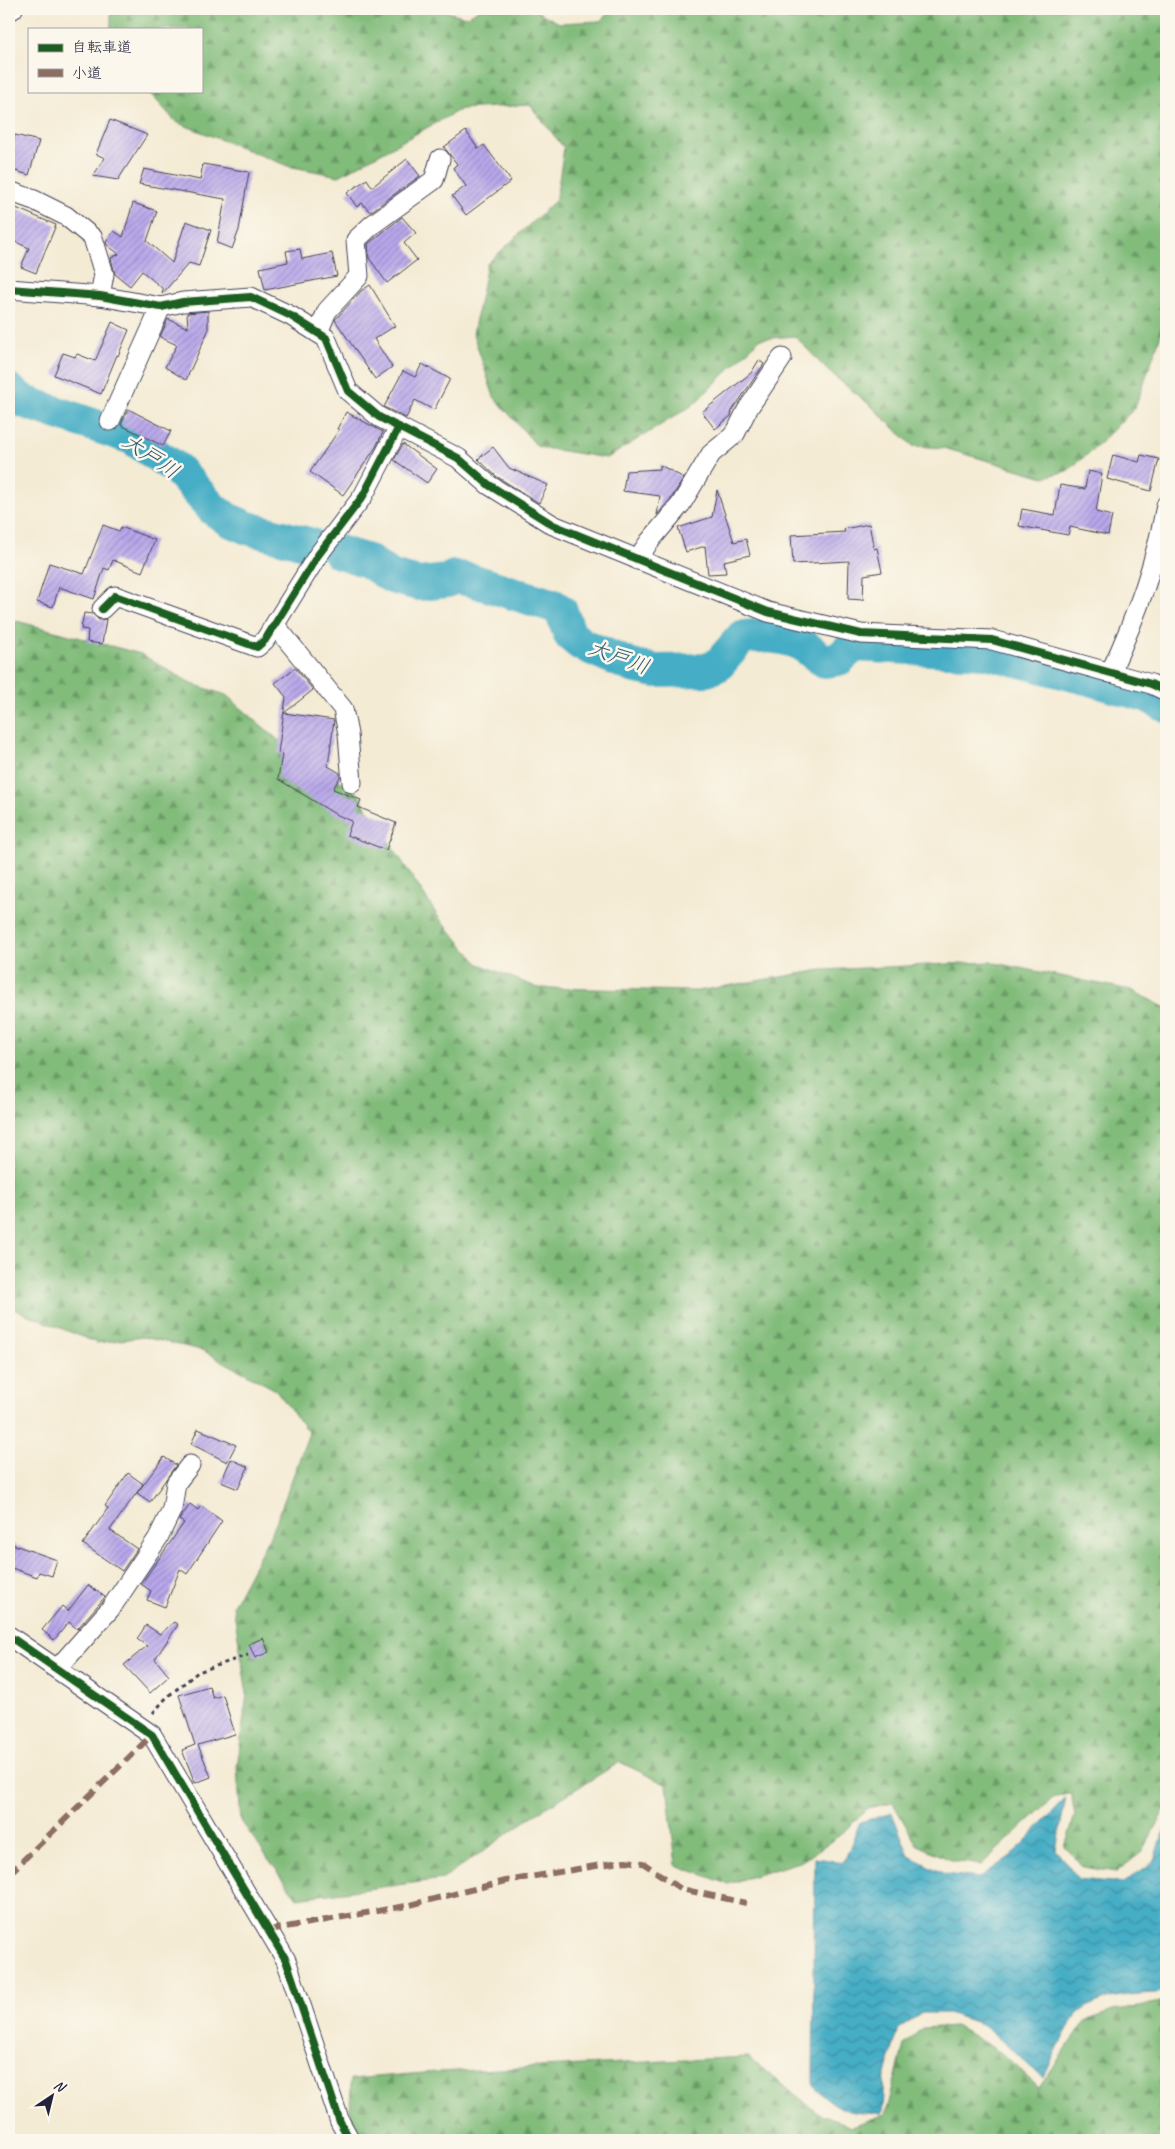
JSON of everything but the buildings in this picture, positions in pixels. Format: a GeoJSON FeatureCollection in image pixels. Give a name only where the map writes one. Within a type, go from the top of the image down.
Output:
{"type":"FeatureCollection","features":[{"type":"Feature","properties":{"kind":"street"},"geometry":{"type":"LineString","coordinates":[[318,333],[328,311],[359,276],[356,240],[373,224],[434,180],[440,159]]}},
{"type":"Feature","properties":{"kind":"street"},"geometry":{"type":"LineString","coordinates":[[9,191],[34,200],[66,216],[93,238],[104,274],[100,296]]}},
{"type":"Feature","properties":{"kind":"street"},"geometry":{"type":"LineString","coordinates":[[9,288],[100,296],[160,307],[182,302],[251,297],[291,316],[326,338],[348,391],[379,417],[458,458],[489,485],[553,525],[768,612],[861,634],[992,640],[1151,684],[1166,691]]}},
{"type":"Feature","properties":{"kind":"street"},"geometry":{"type":"LineString","coordinates":[[110,422],[160,307]]}},
{"type":"Feature","properties":{"kind":"street"},"geometry":{"type":"LineString","coordinates":[[637,560],[649,542],[681,504],[711,454],[735,434],[748,410],[782,358]]}},
{"type":"Feature","properties":{"kind":"street"},"geometry":{"type":"LineString","coordinates":[[102,609],[115,596],[257,647],[265,640],[275,625],[318,555],[363,496],[399,427]]}},
{"type":"Feature","properties":{"kind":"street"},"geometry":{"type":"LineString","coordinates":[[1110,673],[1132,627],[1162,532],[1166,505]]}},
{"type":"Feature","properties":{"kind":"street"},"geometry":{"type":"LineString","coordinates":[[275,625],[343,709],[348,734],[352,783]]}},
{"type":"Feature","properties":{"kind":"street"},"geometry":{"type":"LineString","coordinates":[[58,1669],[111,1608],[158,1538],[172,1509],[176,1483],[190,1465]]}},
{"type":"Feature","properties":{"kind":"street"},"geometry":{"type":"LineString","coordinates":[[9,1636],[152,1735],[286,1960],[340,2122],[350,2140]]}},
{"type":"Feature","properties":{"kind":"path"},"geometry":{"type":"LineString","coordinates":[[142,1728],[167,1697],[198,1672],[248,1655]]}},
{"type":"Feature","properties":{"kind":"green space"},"geometry":{"type":"Polygon","coordinates":[[[111,9],[437,9],[466,17],[480,9],[533,9],[559,23],[600,21],[613,9],[1166,9],[1166,320],[1135,408],[1095,448],[1067,471],[1044,477],[944,448],[913,446],[870,405],[828,371],[795,336],[760,339],[693,405],[607,458],[538,447],[494,397],[473,334],[487,264],[556,200],[564,148],[530,105],[461,109],[339,176],[288,166],[176,122],[149,92],[202,92],[202,28],[111,28],[111,9]]]}},
{"type":"Feature","properties":{"kind":"green space"},"geometry":{"type":"Polygon","coordinates":[[[9,619],[141,654],[192,684],[226,695],[291,751],[356,791],[439,918],[479,964],[538,988],[697,991],[822,970],[990,962],[1131,990],[1166,1008],[1166,1810],[1164,1810],[1142,1852],[1116,1872],[1083,1867],[1065,1847],[1075,1815],[1071,1793],[1053,1798],[981,1865],[951,1860],[917,1845],[893,1803],[868,1808],[840,1835],[802,1861],[728,1884],[676,1865],[667,1785],[620,1762],[537,1813],[443,1879],[297,1898],[241,1821],[237,1767],[247,1694],[233,1605],[274,1528],[309,1433],[276,1390],[202,1350],[143,1337],[97,1343],[9,1307],[9,619]]]}},
{"type":"Feature","properties":{"kind":"green space"},"geometry":{"type":"Polygon","coordinates":[[[1166,2001],[1166,2140],[365,2140],[350,2116],[351,2079],[437,2072],[748,2057],[821,2115],[852,2126],[886,2114],[904,2045],[922,2028],[956,2026],[1000,2052],[1039,2088],[1085,2021],[1117,2010],[1166,2001]]]}},
{"type":"Feature","properties":{"kind":"water"},"geometry":{"type":"Polygon","coordinates":[[[1066,1798],[1056,1850],[1078,1879],[1123,1883],[1155,1861],[1166,1822],[1166,1992],[1111,1998],[1090,2005],[1081,2011],[1066,2032],[1043,2078],[984,2025],[948,2013],[922,2013],[899,2028],[885,2074],[883,2113],[852,2111],[830,2101],[813,2086],[815,1858],[844,1862],[860,1822],[892,1813],[909,1856],[945,1874],[979,1878],[1011,1856],[1066,1798]]]}},
{"type":"Feature","properties":{"kind":"waterway","name":"大戸川"},"geometry":{"type":"LineString","coordinates":[[9,390],[25,402],[132,438],[177,469],[213,509],[229,520],[248,528],[312,545]]}},
{"type":"Feature","properties":{"kind":"waterway","name":"大戸川"},"geometry":{"type":"LineString","coordinates":[[339,552],[368,561],[392,577],[407,581],[419,584],[447,581],[454,577],[471,580],[554,606],[561,611],[570,635],[581,644],[632,666],[656,671],[707,670],[718,665],[742,637],[773,636],[788,639],[802,645],[825,661],[839,659],[854,645],[986,652],[1148,696],[1166,706]]}},
{"type":"Feature","properties":{"kind":"marked path"},"geometry":{"type":"LineString","coordinates":[[9,1874],[152,1735]]}},
{"type":"Feature","properties":{"kind":"marked path"},"geometry":{"type":"LineString","coordinates":[[269,1930],[406,1906],[506,1881],[625,1861],[643,1863],[681,1889],[746,1903]]}},
{"type":"Feature","properties":{"kind":"cycle path"},"geometry":{"type":"LineString","coordinates":[[9,289],[100,296],[161,307],[183,302],[251,297],[291,316],[326,338],[348,391],[379,417],[458,458],[489,485],[553,525],[768,612],[861,634],[992,640],[1151,684],[1166,691]]}},
{"type":"Feature","properties":{"kind":"cycle path"},"geometry":{"type":"LineString","coordinates":[[102,609],[115,596],[257,647],[265,640],[318,555],[363,496],[399,427]]}},
{"type":"Feature","properties":{"kind":"cycle path"},"geometry":{"type":"LineString","coordinates":[[9,1636],[152,1735],[286,1960],[340,2122],[350,2140]]}}]}
